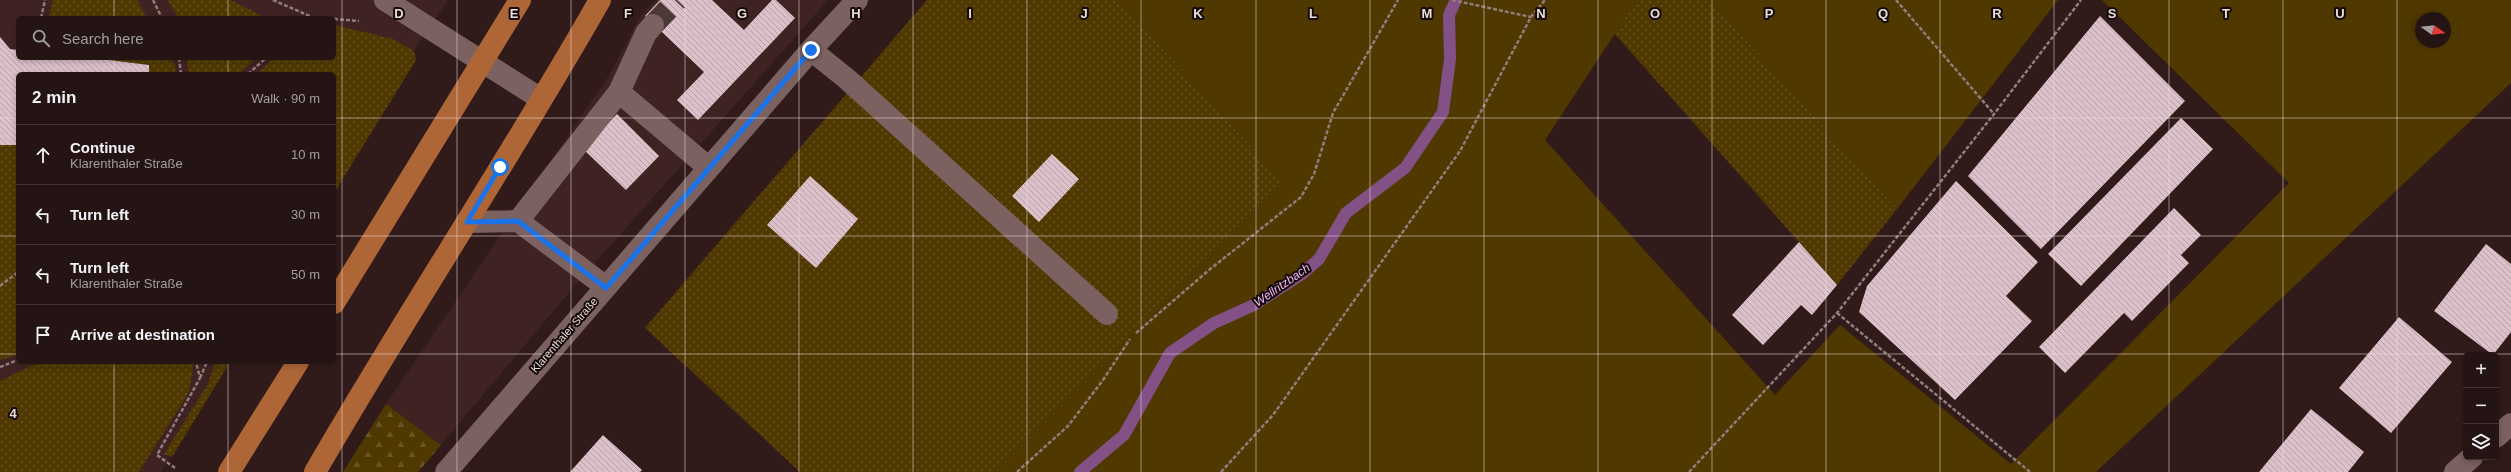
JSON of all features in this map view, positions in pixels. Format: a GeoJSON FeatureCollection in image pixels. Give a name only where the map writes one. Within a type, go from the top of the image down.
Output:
{"type":"FeatureCollection","features":[{"type":"Feature","properties":{"kind":"main road"},"geometry":{"type":"LineString","coordinates":[[336,300],[520,0]]}},
{"type":"Feature","properties":{"kind":"main road"},"geometry":{"type":"LineString","coordinates":[[315,472],[367,382],[467,222],[600,0]]}},
{"type":"Feature","properties":{"kind":"main road"},"geometry":{"type":"LineString","coordinates":[[229,472],[297,364]]}},
{"type":"Feature","properties":{"kind":"street"},"geometry":{"type":"LineString","coordinates":[[385,0],[541,99]]}},
{"type":"Feature","properties":{"kind":"street","name":"Klarenthaler Straße"},"geometry":{"type":"LineString","coordinates":[[452,465],[811,50],[857,0]]}},
{"type":"Feature","properties":{"kind":"street"},"geometry":{"type":"LineString","coordinates":[[518,221],[619,92],[646,33],[653,25]]}},
{"type":"Feature","properties":{"kind":"street"},"geometry":{"type":"LineString","coordinates":[[811,50],[847,79],[1107,314]]}},
{"type":"Feature","properties":{"kind":"street"},"geometry":{"type":"LineString","coordinates":[[619,92],[709,168]]}},
{"type":"Feature","properties":{"kind":"street"},"geometry":{"type":"LineString","coordinates":[[467,222],[518,221],[606,288]]}},
{"type":"Feature","properties":{"kind":"street"},"geometry":{"type":"LineString","coordinates":[[2499,434],[2511,424]]}},
{"type":"Feature","properties":{"kind":"street"},"geometry":{"type":"LineString","coordinates":[[2455,472],[2469,460]]}},
{"type":"Feature","properties":{"kind":"path"},"geometry":{"type":"LineString","coordinates":[[41,16],[45,0]]}},
{"type":"Feature","properties":{"kind":"path"},"geometry":{"type":"LineString","coordinates":[[153,0],[161,16]]}},
{"type":"Feature","properties":{"kind":"path"},"geometry":{"type":"LineString","coordinates":[[273,0],[309,16]]}},
{"type":"Feature","properties":{"kind":"path"},"geometry":{"type":"LineString","coordinates":[[1017,472],[1068,426],[1103,380],[1132,336],[1209,270],[1301,197],[1314,174],[1333,114],[1398,0]]}},
{"type":"Feature","properties":{"kind":"path"},"geometry":{"type":"LineString","coordinates":[[1452,0],[1531,17]]}},
{"type":"Feature","properties":{"kind":"path"},"geometry":{"type":"LineString","coordinates":[[1221,472],[1273,415],[1460,151],[1531,17],[1545,0]]}},
{"type":"Feature","properties":{"kind":"path"},"geometry":{"type":"LineString","coordinates":[[1896,0],[1994,114]]}},
{"type":"Feature","properties":{"kind":"path"},"geometry":{"type":"LineString","coordinates":[[1689,472],[1837,313],[1994,114],[2081,0]]}},
{"type":"Feature","properties":{"kind":"path"},"geometry":{"type":"LineString","coordinates":[[179,60],[181,72]]}},
{"type":"Feature","properties":{"kind":"path"},"geometry":{"type":"LineString","coordinates":[[250,72],[264,60]]}},
{"type":"Feature","properties":{"kind":"path"},"geometry":{"type":"LineString","coordinates":[[0,286],[16,274]]}},
{"type":"Feature","properties":{"kind":"path"},"geometry":{"type":"LineString","coordinates":[[1837,313],[2030,472]]}},
{"type":"Feature","properties":{"kind":"path"},"geometry":{"type":"LineString","coordinates":[[0,366],[16,361]]}},
{"type":"Feature","properties":{"kind":"path"},"geometry":{"type":"LineString","coordinates":[[196,364],[200,378]]}},
{"type":"Feature","properties":{"kind":"path"},"geometry":{"type":"LineString","coordinates":[[175,468],[157,455],[200,378],[206,364]]}},
{"type":"Feature","properties":{"kind":"shaded area"},"geometry":{"type":"Polygon","coordinates":[[[0,0],[448,0],[414,51],[416,60],[336,190],[336,72],[16,72],[16,364],[229,364],[161,472],[0,472],[0,0]]]}},
{"type":"Feature","properties":{"kind":"shaded area"},"geometry":{"type":"Polygon","coordinates":[[[656,0],[828,0],[572,289],[441,445],[386,404],[610,74],[641,15],[656,0]]]}},
{"type":"Feature","properties":{"kind":"green space"},"geometry":{"type":"Polygon","coordinates":[[[53,0],[137,0],[146,16],[49,16],[53,0]]]}},
{"type":"Feature","properties":{"kind":"green space"},"geometry":{"type":"Polygon","coordinates":[[[168,0],[230,0],[263,16],[177,16],[168,0]]]}},
{"type":"Feature","properties":{"kind":"green space"},"geometry":{"type":"Polygon","coordinates":[[[927,0],[1119,0],[1284,183],[996,472],[800,472],[645,328],[927,0]]]}},
{"type":"Feature","properties":{"kind":"green space"},"geometry":{"type":"Polygon","coordinates":[[[1119,0],[1637,0],[1545,140],[1775,395],[1840,325],[2011,464],[2289,183],[2102,0],[2511,0],[2511,83],[2096,472],[996,472],[1284,183],[1119,0]]]}},
{"type":"Feature","properties":{"kind":"green space"},"geometry":{"type":"Polygon","coordinates":[[[1636,0],[1710,0],[1897,209],[1837,285],[1614,33],[1636,0]]]}},
{"type":"Feature","properties":{"kind":"green space"},"geometry":{"type":"Polygon","coordinates":[[[1710,0],[2058,0],[1897,209],[1710,0]]]}},
{"type":"Feature","properties":{"kind":"green space"},"geometry":{"type":"Polygon","coordinates":[[[336,25],[393,39],[414,51],[416,60],[336,190],[336,72],[259,72],[272,60],[336,60],[336,25]]]}},
{"type":"Feature","properties":{"kind":"green space"},"geometry":{"type":"Polygon","coordinates":[[[109,60],[172,60],[175,65],[176,72],[149,72],[148,65],[109,60]]]}},
{"type":"Feature","properties":{"kind":"green space"},"geometry":{"type":"Polygon","coordinates":[[[186,60],[254,60],[241,72],[189,72],[186,60]]]}},
{"type":"Feature","properties":{"kind":"green space"},"geometry":{"type":"Polygon","coordinates":[[[0,145],[16,145],[16,356],[0,360],[0,145]]]}},
{"type":"Feature","properties":{"kind":"green space"},"geometry":{"type":"Polygon","coordinates":[[[35,364],[194,364],[189,392],[139,472],[0,472],[0,381],[35,364]]]}},
{"type":"Feature","properties":{"kind":"green space"},"geometry":{"type":"Polygon","coordinates":[[[214,364],[229,364],[172,457],[164,454],[208,384],[214,364]]]}},
{"type":"Feature","properties":{"kind":"green space"},"geometry":{"type":"Polygon","coordinates":[[[386,404],[441,445],[418,472],[343,472],[386,404]]]}},
{"type":"Feature","properties":{"kind":"building"},"geometry":{"type":"Polygon","coordinates":[[[660,0],[712,0],[744,30],[772,0],[776,0],[795,18],[698,120],[677,100],[704,72],[645,16],[660,0]]]}},
{"type":"Feature","properties":{"kind":"building"},"geometry":{"type":"Polygon","coordinates":[[[2100,16],[2185,101],[2041,249],[1968,176],[2100,16]]]}},
{"type":"Feature","properties":{"kind":"building"},"geometry":{"type":"Polygon","coordinates":[[[0,37],[10,49],[16,50],[16,60],[109,60],[149,65],[149,72],[16,72],[16,145],[0,145],[0,37]]]}},
{"type":"Feature","properties":{"kind":"building"},"geometry":{"type":"Polygon","coordinates":[[[617,114],[659,156],[626,190],[583,149],[617,114]]]}},
{"type":"Feature","properties":{"kind":"building"},"geometry":{"type":"Polygon","coordinates":[[[2181,118],[2213,149],[2081,286],[2048,254],[2181,118]]]}},
{"type":"Feature","properties":{"kind":"building"},"geometry":{"type":"Polygon","coordinates":[[[1052,154],[1079,179],[1039,222],[1012,196],[1052,154]]]}},
{"type":"Feature","properties":{"kind":"building"},"geometry":{"type":"Polygon","coordinates":[[[810,176],[858,219],[816,268],[767,225],[810,176]]]}},
{"type":"Feature","properties":{"kind":"building"},"geometry":{"type":"Polygon","coordinates":[[[1956,181],[2038,262],[2006,296],[2032,321],[1955,400],[1859,312],[1867,286],[1956,181]]]}},
{"type":"Feature","properties":{"kind":"building"},"geometry":{"type":"Polygon","coordinates":[[[2174,208],[2201,235],[2181,255],[2189,263],[2132,321],[2124,313],[2065,373],[2039,347],[2174,208]]]}},
{"type":"Feature","properties":{"kind":"building"},"geometry":{"type":"Polygon","coordinates":[[[1799,242],[1837,285],[1812,315],[1801,305],[1763,345],[1732,315],[1799,242]]]}},
{"type":"Feature","properties":{"kind":"building"},"geometry":{"type":"Polygon","coordinates":[[[2486,244],[2511,264],[2511,332],[2495,352],[2489,352],[2434,311],[2486,244]]]}},
{"type":"Feature","properties":{"kind":"building"},"geometry":{"type":"Polygon","coordinates":[[[2399,317],[2452,362],[2391,433],[2339,388],[2399,317]]]}},
{"type":"Feature","properties":{"kind":"building"},"geometry":{"type":"Polygon","coordinates":[[[2311,409],[2364,452],[2348,472],[2259,472],[2311,409]]]}},
{"type":"Feature","properties":{"kind":"building"},"geometry":{"type":"Polygon","coordinates":[[[603,435],[642,470],[640,472],[570,472],[603,435]]]}},
{"type":"Feature","properties":{"kind":"waterway","name":"Wellritzbach"},"geometry":{"type":"LineString","coordinates":[[1080,472],[1124,435],[1170,353],[1214,323],[1254,305],[1302,274],[1319,259],[1346,213],[1405,168],[1443,112],[1450,59],[1449,15],[1456,0]]}},
{"type":"Feature","properties":{"kind":"tunnel"},"geometry":{"type":"LineString","coordinates":[[653,25],[677,0]]}},
{"type":"Feature","properties":{"kind":"route"},"geometry":{"type":"LineString","coordinates":[[500,167],[467,222],[518,221],[606,288],[811,50]]}}]}
